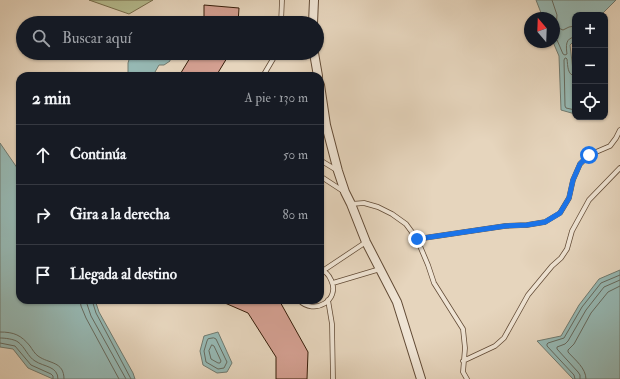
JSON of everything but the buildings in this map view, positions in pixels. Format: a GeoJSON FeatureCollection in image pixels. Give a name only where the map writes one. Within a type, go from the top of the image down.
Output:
{"type":"FeatureCollection","features":[{"type":"Feature","properties":{"kind":"street"},"geometry":{"type":"LineString","coordinates":[[313,16],[314,0]]}},
{"type":"Feature","properties":{"kind":"street"},"geometry":{"type":"LineString","coordinates":[[315,60],[317,72]]}},
{"type":"Feature","properties":{"kind":"street"},"geometry":{"type":"LineString","coordinates":[[324,112],[338,171],[345,192],[366,242],[397,302],[421,379]]}},
{"type":"Feature","properties":{"kind":"lane"},"geometry":{"type":"LineString","coordinates":[[281,16],[282,0]]}},
{"type":"Feature","properties":{"kind":"lane"},"geometry":{"type":"LineString","coordinates":[[265,72],[271,60]]}},
{"type":"Feature","properties":{"kind":"lane"},"geometry":{"type":"LineString","coordinates":[[417,239],[505,226],[545,222],[560,213],[569,198],[573,180],[580,164],[589,155],[610,146],[620,130]]}},
{"type":"Feature","properties":{"kind":"lane"},"geometry":{"type":"LineString","coordinates":[[324,162],[338,171]]}},
{"type":"Feature","properties":{"kind":"lane"},"geometry":{"type":"LineString","coordinates":[[463,361],[495,346],[504,338],[528,295],[552,266],[561,258],[567,249],[572,231],[589,200],[620,168]]}},
{"type":"Feature","properties":{"kind":"lane"},"geometry":{"type":"LineString","coordinates":[[324,179],[345,192]]}},
{"type":"Feature","properties":{"kind":"lane"},"geometry":{"type":"LineString","coordinates":[[351,204],[364,202],[392,214],[406,224],[417,239],[434,283],[463,329],[465,348],[463,372],[467,379]]}},
{"type":"Feature","properties":{"kind":"lane"},"geometry":{"type":"LineString","coordinates":[[324,269],[366,242]]}},
{"type":"Feature","properties":{"kind":"lane"},"geometry":{"type":"LineString","coordinates":[[333,283],[380,269]]}},
{"type":"Feature","properties":{"kind":"lane"},"geometry":{"type":"LineString","coordinates":[[324,272],[329,276],[333,283],[332,295],[324,303]]}},
{"type":"Feature","properties":{"kind":"lane"},"geometry":{"type":"LineString","coordinates":[[328,300],[332,324],[333,379]]}},
{"type":"Feature","properties":{"kind":"lane"},"geometry":{"type":"LineString","coordinates":[[304,304],[311,307],[317,307],[323,304]]}},
{"type":"Feature","properties":{"kind":"green space"},"geometry":{"type":"Polygon","coordinates":[[[89,0],[153,0],[129,14],[89,0]]]}},
{"type":"Feature","properties":{"kind":"water"},"geometry":{"type":"Polygon","coordinates":[[[536,0],[616,0],[604,12],[572,12],[572,43],[570,45],[572,62],[572,113],[561,110],[559,56],[556,48],[560,48],[560,12],[541,12],[536,0]]]}},
{"type":"Feature","properties":{"kind":"water"},"geometry":{"type":"Polygon","coordinates":[[[129,60],[170,60],[164,65],[159,65],[155,72],[128,72],[129,60]]]}},
{"type":"Feature","properties":{"kind":"water"},"geometry":{"type":"Polygon","coordinates":[[[0,143],[16,166],[16,304],[96,304],[99,312],[135,379],[53,379],[28,368],[13,349],[0,347],[0,143]]]}},
{"type":"Feature","properties":{"kind":"water"},"geometry":{"type":"Polygon","coordinates":[[[620,270],[620,379],[573,379],[537,341],[561,336],[579,305],[599,279],[620,270]]]}},
{"type":"Feature","properties":{"kind":"water"},"geometry":{"type":"Polygon","coordinates":[[[218,332],[232,363],[227,372],[217,373],[203,365],[200,351],[204,336],[218,332]]]}},
{"type":"Feature","properties":{"kind":"route"},"geometry":{"type":"LineString","coordinates":[[417,239],[505,226],[545,222],[560,213],[569,198],[573,180],[580,164],[589,155]]}}]}
